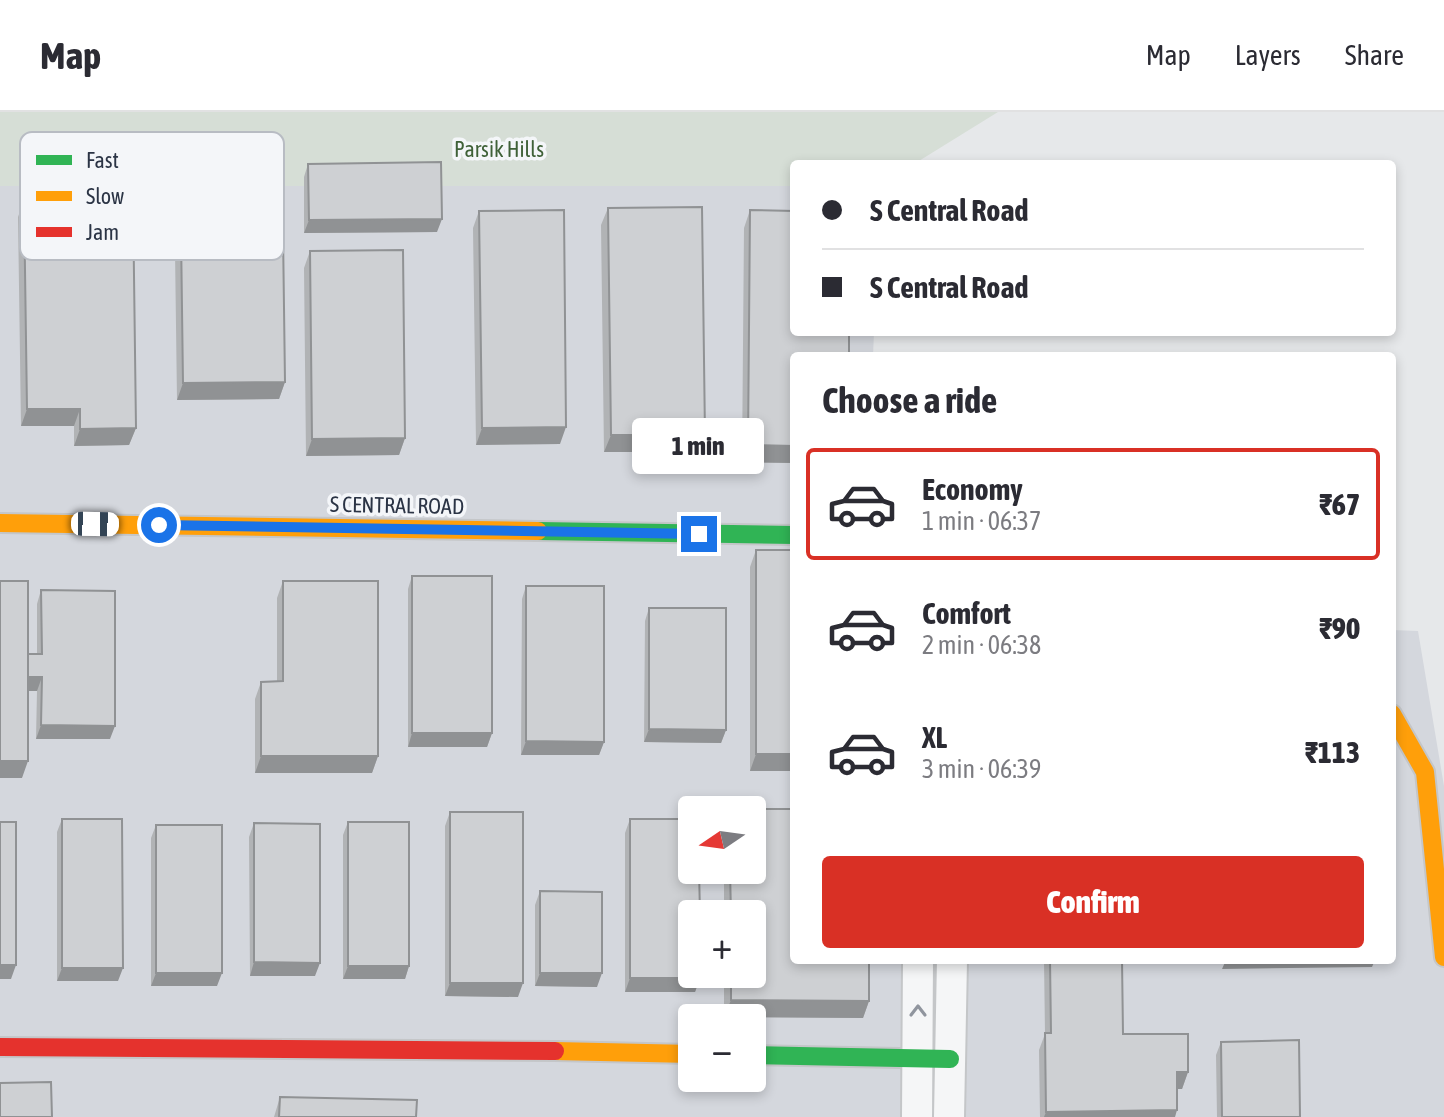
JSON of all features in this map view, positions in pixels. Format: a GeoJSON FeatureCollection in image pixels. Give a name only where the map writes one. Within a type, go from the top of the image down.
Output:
{"type":"FeatureCollection","features":[{"type":"Feature","properties":{"kind":"street","name":"S CENTRAL ROAD"},"geometry":{"type":"LineString","coordinates":[[0,523],[790,535]]}},
{"type":"Feature","properties":{"kind":"street"},"geometry":{"type":"LineString","coordinates":[[1396,721],[1425,772],[1444,957]]}},
{"type":"Feature","properties":{"kind":"street"},"geometry":{"type":"LineString","coordinates":[[917,1117],[918,964]]}},
{"type":"Feature","properties":{"kind":"street"},"geometry":{"type":"LineString","coordinates":[[949,1117],[952,964]]}},
{"type":"Feature","properties":{"kind":"street"},"geometry":{"type":"LineString","coordinates":[[0,1047],[678,1054]]}},
{"type":"Feature","properties":{"kind":"street"},"geometry":{"type":"LineString","coordinates":[[766,1055],[950,1059]]}},
{"type":"Feature","properties":{"kind":"shaded area"},"geometry":{"type":"Polygon","coordinates":[[[0,186],[20,186],[20,260],[284,260],[284,186],[790,186],[790,336],[874,336],[873,352],[790,352],[790,964],[1396,964],[1396,630],[1418,631],[1444,786],[1444,1117],[0,1117],[0,186]]]}},
{"type":"Feature","properties":{"kind":"green space","name":"Parsik Hills"},"geometry":{"type":"Polygon","coordinates":[[[0,112],[998,112],[920,160],[790,160],[790,186],[284,186],[284,132],[20,132],[20,186],[0,186],[0,112]]]}},
{"type":"Feature","properties":{"kind":"building"},"geometry":{"type":"Polygon","coordinates":[[[441,162],[442,219],[309,220],[308,164],[441,162]]]}},
{"type":"Feature","properties":{"kind":"building"},"geometry":{"type":"Polygon","coordinates":[[[702,207],[705,435],[611,435],[608,208],[702,207]]]}},
{"type":"Feature","properties":{"kind":"building"},"geometry":{"type":"Polygon","coordinates":[[[564,210],[566,427],[482,428],[479,211],[564,210]]]}},
{"type":"Feature","properties":{"kind":"building"},"geometry":{"type":"Polygon","coordinates":[[[750,210],[790,211],[790,336],[849,336],[849,352],[790,352],[790,446],[748,445],[750,210]]]}},
{"type":"Feature","properties":{"kind":"building"},"geometry":{"type":"Polygon","coordinates":[[[403,250],[405,438],[312,439],[310,251],[403,250]]]}},
{"type":"Feature","properties":{"kind":"building"},"geometry":{"type":"Polygon","coordinates":[[[25,260],[134,260],[136,428],[80,429],[80,409],[27,409],[25,260]]]}},
{"type":"Feature","properties":{"kind":"building"},"geometry":{"type":"Polygon","coordinates":[[[181,260],[283,260],[285,382],[183,383],[181,260]]]}},
{"type":"Feature","properties":{"kind":"building"},"geometry":{"type":"Polygon","coordinates":[[[756,550],[790,550],[790,754],[756,754],[756,550]]]}},
{"type":"Feature","properties":{"kind":"building"},"geometry":{"type":"Polygon","coordinates":[[[412,576],[492,576],[492,733],[412,733],[412,576]]]}},
{"type":"Feature","properties":{"kind":"building"},"geometry":{"type":"Polygon","coordinates":[[[0,581],[28,581],[28,761],[0,761],[0,581]]]}},
{"type":"Feature","properties":{"kind":"building"},"geometry":{"type":"Polygon","coordinates":[[[283,581],[378,581],[378,756],[261,756],[261,682],[283,681],[283,581]]]}},
{"type":"Feature","properties":{"kind":"building"},"geometry":{"type":"Polygon","coordinates":[[[526,586],[604,586],[604,742],[526,741],[526,586]]]}},
{"type":"Feature","properties":{"kind":"building"},"geometry":{"type":"Polygon","coordinates":[[[41,590],[115,591],[115,726],[41,725],[42,677],[28,677],[28,654],[42,654],[41,590]]]}},
{"type":"Feature","properties":{"kind":"building"},"geometry":{"type":"Polygon","coordinates":[[[649,608],[726,608],[726,730],[649,729],[649,608]]]}},
{"type":"Feature","properties":{"kind":"building"},"geometry":{"type":"Polygon","coordinates":[[[766,809],[790,809],[790,964],[869,964],[869,1001],[731,1000],[731,988],[766,988],[766,900],[731,900],[730,884],[766,884],[766,809]]]}},
{"type":"Feature","properties":{"kind":"building"},"geometry":{"type":"Polygon","coordinates":[[[450,812],[523,812],[523,983],[450,983],[450,812]]]}},
{"type":"Feature","properties":{"kind":"building"},"geometry":{"type":"Polygon","coordinates":[[[62,819],[122,819],[123,968],[62,968],[62,819]]]}},
{"type":"Feature","properties":{"kind":"building"},"geometry":{"type":"Polygon","coordinates":[[[630,819],[678,819],[678,884],[699,884],[700,900],[678,900],[678,978],[630,978],[630,819]]]}},
{"type":"Feature","properties":{"kind":"building"},"geometry":{"type":"Polygon","coordinates":[[[0,822],[16,822],[16,965],[0,965],[0,822]]]}},
{"type":"Feature","properties":{"kind":"building"},"geometry":{"type":"Polygon","coordinates":[[[348,822],[409,822],[409,966],[348,966],[348,822]]]}},
{"type":"Feature","properties":{"kind":"building"},"geometry":{"type":"Polygon","coordinates":[[[254,823],[320,824],[320,963],[254,962],[254,823]]]}},
{"type":"Feature","properties":{"kind":"building"},"geometry":{"type":"Polygon","coordinates":[[[156,825],[222,825],[222,973],[156,973],[156,825]]]}},
{"type":"Feature","properties":{"kind":"building"},"geometry":{"type":"Polygon","coordinates":[[[540,891],[602,892],[602,973],[540,973],[540,891]]]}},
{"type":"Feature","properties":{"kind":"building"},"geometry":{"type":"Polygon","coordinates":[[[1050,964],[1122,964],[1123,1034],[1188,1034],[1188,1072],[1177,1072],[1177,1110],[1046,1112],[1045,1033],[1051,1033],[1050,964]]]}},
{"type":"Feature","properties":{"kind":"building"},"geometry":{"type":"Polygon","coordinates":[[[1299,1040],[1300,1117],[1222,1117],[1221,1042],[1299,1040]]]}},
{"type":"Feature","properties":{"kind":"building"},"geometry":{"type":"Polygon","coordinates":[[[51,1082],[52,1117],[0,1117],[0,1083],[51,1082]]]}},
{"type":"Feature","properties":{"kind":"building"},"geometry":{"type":"Polygon","coordinates":[[[280,1097],[417,1100],[416,1117],[279,1117],[280,1097]]]}},
{"type":"Feature","properties":{"kind":"traffic: fast"},"geometry":{"type":"LineString","coordinates":[[538,531],[790,535]]}},
{"type":"Feature","properties":{"kind":"traffic: fast"},"geometry":{"type":"LineString","coordinates":[[766,1055],[950,1059]]}},
{"type":"Feature","properties":{"kind":"traffic: slow"},"geometry":{"type":"LineString","coordinates":[[0,523],[538,531]]}},
{"type":"Feature","properties":{"kind":"traffic: slow"},"geometry":{"type":"LineString","coordinates":[[1396,721],[1425,772],[1444,957]]}},
{"type":"Feature","properties":{"kind":"traffic: slow"},"geometry":{"type":"LineString","coordinates":[[555,1051],[678,1054]]}},
{"type":"Feature","properties":{"kind":"traffic: jam"},"geometry":{"type":"LineString","coordinates":[[0,1047],[555,1051]]}},
{"type":"Feature","properties":{"kind":"route"},"geometry":{"type":"LineString","coordinates":[[159,525],[699,534]]}}]}
